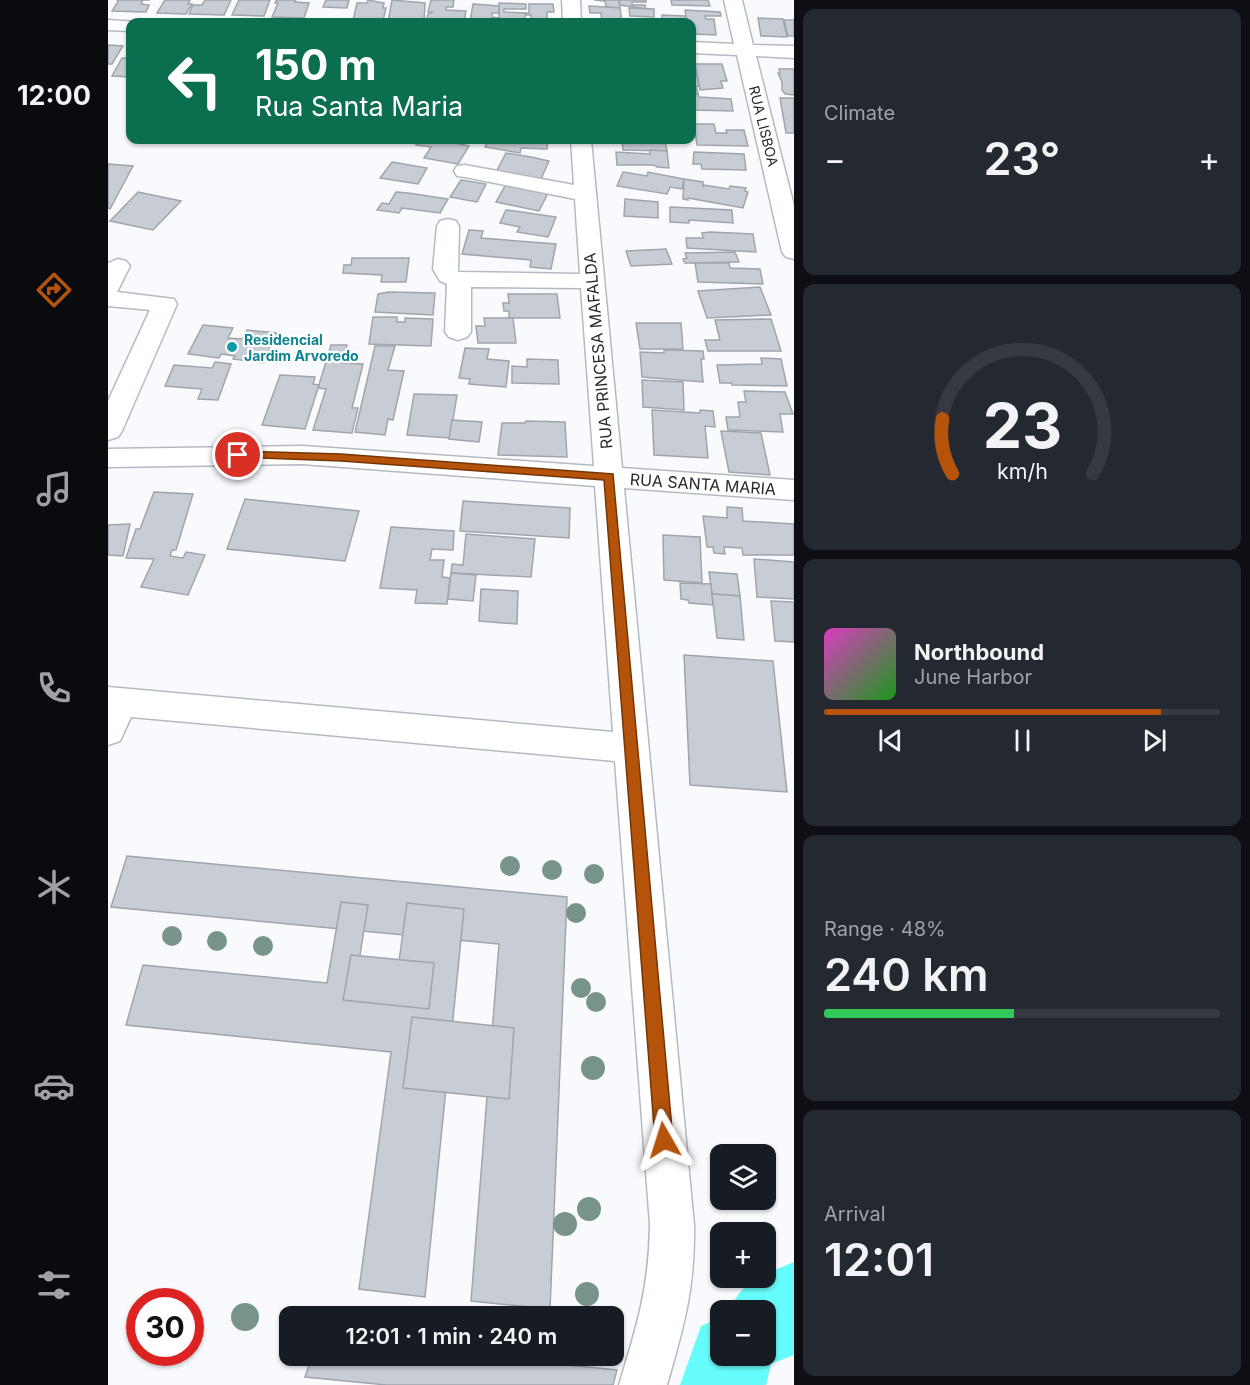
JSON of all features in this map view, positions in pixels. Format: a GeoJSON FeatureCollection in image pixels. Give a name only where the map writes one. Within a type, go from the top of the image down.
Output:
{"type":"FeatureCollection","features":[{"type":"Feature","properties":{"kind":"street"},"geometry":{"type":"LineString","coordinates":[[571,0],[572,18]]}},
{"type":"Feature","properties":{"kind":"street","name":"RUA LISBOA"},"geometry":{"type":"LineString","coordinates":[[733,0],[745,50],[777,146],[794,252]]}},
{"type":"Feature","properties":{"kind":"street"},"geometry":{"type":"LineString","coordinates":[[108,25],[126,26]]}},
{"type":"Feature","properties":{"kind":"street"},"geometry":{"type":"LineString","coordinates":[[696,48],[794,52]]}},
{"type":"Feature","properties":{"kind":"street","name":"RUA PRINCESA MAFALDA"},"geometry":{"type":"LineString","coordinates":[[581,144],[660,1099],[669,1181],[671,1248],[667,1301],[643,1385]]}},
{"type":"Feature","properties":{"kind":"street"},"geometry":{"type":"LineString","coordinates":[[465,171],[585,195]]}},
{"type":"Feature","properties":{"kind":"street"},"geometry":{"type":"LineString","coordinates":[[448,226],[445,269],[448,276],[459,280],[593,281]]}},
{"type":"Feature","properties":{"kind":"street"},"geometry":{"type":"LineString","coordinates":[[108,288],[118,266]]}},
{"type":"Feature","properties":{"kind":"street"},"geometry":{"type":"LineString","coordinates":[[458,332],[459,280]]}},
{"type":"Feature","properties":{"kind":"street"},"geometry":{"type":"LineString","coordinates":[[108,299],[165,304],[108,431]]}},
{"type":"Feature","properties":{"kind":"street","name":"RUA SANTA MARIA"},"geometry":{"type":"LineString","coordinates":[[108,458],[292,455],[794,490]]}},
{"type":"Feature","properties":{"kind":"street"},"geometry":{"type":"LineString","coordinates":[[112,711],[631,748]]}},
{"type":"Feature","properties":{"kind":"building"},"geometry":{"type":"Polygon","coordinates":[[[119,0],[143,0],[141,4],[149,5],[146,12],[112,11],[119,0]]]}},
{"type":"Feature","properties":{"kind":"building"},"geometry":{"type":"Polygon","coordinates":[[[165,0],[190,0],[188,4],[192,4],[186,14],[157,13],[165,0]]]}},
{"type":"Feature","properties":{"kind":"building"},"geometry":{"type":"Polygon","coordinates":[[[205,0],[231,0],[224,15],[189,14],[193,5],[202,5],[205,0]]]}},
{"type":"Feature","properties":{"kind":"building"},"geometry":{"type":"Polygon","coordinates":[[[239,0],[270,0],[264,16],[232,15],[239,0]]]}},
{"type":"Feature","properties":{"kind":"building"},"geometry":{"type":"Polygon","coordinates":[[[276,0],[296,0],[295,2],[309,3],[304,18],[272,17],[278,3],[275,3],[276,0]]]}},
{"type":"Feature","properties":{"kind":"building"},"geometry":{"type":"Polygon","coordinates":[[[326,0],[349,0],[347,8],[323,7],[326,0]]]}},
{"type":"Feature","properties":{"kind":"building"},"geometry":{"type":"Polygon","coordinates":[[[368,0],[384,3],[383,8],[386,8],[384,18],[353,18],[357,3],[367,3],[368,0]]]}},
{"type":"Feature","properties":{"kind":"building"},"geometry":{"type":"Polygon","coordinates":[[[392,0],[425,3],[424,18],[389,18],[392,0]]]}},
{"type":"Feature","properties":{"kind":"building"},"geometry":{"type":"Polygon","coordinates":[[[431,0],[454,0],[453,7],[446,7],[446,10],[466,11],[465,18],[427,18],[428,14],[433,12],[428,12],[431,0]]]}},
{"type":"Feature","properties":{"kind":"building"},"geometry":{"type":"Polygon","coordinates":[[[594,0],[619,0],[620,8],[606,7],[605,1],[594,0]]]}},
{"type":"Feature","properties":{"kind":"building"},"geometry":{"type":"Polygon","coordinates":[[[619,0],[646,0],[646,2],[632,2],[632,5],[645,5],[646,9],[620,5],[619,0]]]}},
{"type":"Feature","properties":{"kind":"building"},"geometry":{"type":"Polygon","coordinates":[[[671,0],[708,0],[710,6],[672,5],[671,0]]]}},
{"type":"Feature","properties":{"kind":"building"},"geometry":{"type":"Polygon","coordinates":[[[499,3],[526,4],[526,9],[504,9],[504,12],[525,13],[525,18],[499,18],[499,3]]]}},
{"type":"Feature","properties":{"kind":"building"},"geometry":{"type":"Polygon","coordinates":[[[473,4],[499,6],[499,13],[492,13],[492,17],[499,18],[471,18],[473,4]]]}},
{"type":"Feature","properties":{"kind":"building"},"geometry":{"type":"Polygon","coordinates":[[[529,4],[553,4],[554,12],[547,12],[547,18],[531,18],[531,15],[526,15],[529,13],[529,4]]]}},
{"type":"Feature","properties":{"kind":"building"},"geometry":{"type":"Polygon","coordinates":[[[589,6],[620,8],[621,18],[602,18],[601,13],[590,13],[589,6]]]}},
{"type":"Feature","properties":{"kind":"building"},"geometry":{"type":"Polygon","coordinates":[[[629,8],[654,9],[654,17],[630,16],[629,8]]]}},
{"type":"Feature","properties":{"kind":"building"},"geometry":{"type":"Polygon","coordinates":[[[685,10],[720,12],[721,16],[705,16],[706,19],[714,19],[716,35],[696,34],[696,18],[686,18],[685,10]]]}},
{"type":"Feature","properties":{"kind":"building"},"geometry":{"type":"Polygon","coordinates":[[[662,15],[686,16],[686,18],[662,18],[662,15]]]}},
{"type":"Feature","properties":{"kind":"building"},"geometry":{"type":"Polygon","coordinates":[[[758,18],[783,19],[787,37],[761,36],[758,18]]]}},
{"type":"Feature","properties":{"kind":"building"},"geometry":{"type":"Polygon","coordinates":[[[784,20],[794,20],[794,36],[788,36],[784,20]]]}},
{"type":"Feature","properties":{"kind":"building"},"geometry":{"type":"Polygon","coordinates":[[[108,45],[123,46],[112,64],[108,64],[108,45]]]}},
{"type":"Feature","properties":{"kind":"building"},"geometry":{"type":"Polygon","coordinates":[[[122,58],[126,58],[126,77],[112,76],[122,58]]]}},
{"type":"Feature","properties":{"kind":"building"},"geometry":{"type":"Polygon","coordinates":[[[696,64],[722,64],[727,81],[721,81],[723,88],[700,90],[696,64]]]}},
{"type":"Feature","properties":{"kind":"building"},"geometry":{"type":"Polygon","coordinates":[[[779,69],[794,69],[794,95],[785,94],[782,90],[779,69]]]}},
{"type":"Feature","properties":{"kind":"building"},"geometry":{"type":"Polygon","coordinates":[[[696,70],[699,86],[696,86],[696,70]]]}},
{"type":"Feature","properties":{"kind":"building"},"geometry":{"type":"Polygon","coordinates":[[[696,94],[699,97],[731,99],[733,111],[696,110],[696,94]]]}},
{"type":"Feature","properties":{"kind":"building"},"geometry":{"type":"Polygon","coordinates":[[[780,98],[794,98],[794,133],[786,133],[780,98]]]}},
{"type":"Feature","properties":{"kind":"building"},"geometry":{"type":"Polygon","coordinates":[[[696,124],[714,124],[716,133],[727,133],[726,130],[744,130],[748,146],[697,145],[696,124]]]}},
{"type":"Feature","properties":{"kind":"building"},"geometry":{"type":"Polygon","coordinates":[[[460,144],[469,146],[458,164],[424,158],[431,147],[416,145],[460,144]]]}},
{"type":"Feature","properties":{"kind":"building"},"geometry":{"type":"Polygon","coordinates":[[[486,144],[548,144],[547,149],[521,148],[520,153],[485,147],[486,144]]]}},
{"type":"Feature","properties":{"kind":"building"},"geometry":{"type":"Polygon","coordinates":[[[622,144],[666,144],[667,151],[623,150],[622,144]]]}},
{"type":"Feature","properties":{"kind":"building"},"geometry":{"type":"Polygon","coordinates":[[[650,150],[667,151],[669,168],[654,165],[617,165],[616,152],[650,154],[650,150]]]}},
{"type":"Feature","properties":{"kind":"building"},"geometry":{"type":"Polygon","coordinates":[[[694,152],[744,154],[746,170],[702,169],[701,164],[693,164],[694,152]]]}},
{"type":"Feature","properties":{"kind":"building"},"geometry":{"type":"Polygon","coordinates":[[[506,153],[549,161],[541,179],[496,172],[506,153]]]}},
{"type":"Feature","properties":{"kind":"building"},"geometry":{"type":"Polygon","coordinates":[[[392,162],[427,168],[418,184],[380,178],[392,162]]]}},
{"type":"Feature","properties":{"kind":"building"},"geometry":{"type":"Polygon","coordinates":[[[108,164],[133,166],[110,209],[108,208],[108,164]]]}},
{"type":"Feature","properties":{"kind":"building"},"geometry":{"type":"Polygon","coordinates":[[[623,172],[647,176],[648,172],[684,179],[682,189],[670,187],[667,194],[617,186],[623,172]]]}},
{"type":"Feature","properties":{"kind":"building"},"geometry":{"type":"Polygon","coordinates":[[[684,179],[703,182],[703,187],[704,185],[729,189],[730,186],[746,188],[745,191],[748,192],[743,208],[683,199],[684,179]]]}},
{"type":"Feature","properties":{"kind":"building"},"geometry":{"type":"Polygon","coordinates":[[[461,180],[486,184],[477,202],[450,197],[461,180]]]}},
{"type":"Feature","properties":{"kind":"building"},"geometry":{"type":"Polygon","coordinates":[[[505,186],[548,193],[539,211],[496,202],[505,186]]]}},
{"type":"Feature","properties":{"kind":"building"},"geometry":{"type":"Polygon","coordinates":[[[138,192],[181,201],[153,230],[110,221],[138,192]]]}},
{"type":"Feature","properties":{"kind":"building"},"geometry":{"type":"Polygon","coordinates":[[[396,192],[448,199],[440,213],[402,208],[399,213],[377,210],[382,203],[389,204],[396,192]]]}},
{"type":"Feature","properties":{"kind":"building"},"geometry":{"type":"Polygon","coordinates":[[[625,199],[658,202],[658,218],[624,216],[625,199]]]}},
{"type":"Feature","properties":{"kind":"building"},"geometry":{"type":"Polygon","coordinates":[[[670,207],[732,210],[733,223],[689,220],[689,223],[670,222],[670,207]]]}},
{"type":"Feature","properties":{"kind":"building"},"geometry":{"type":"Polygon","coordinates":[[[506,210],[556,217],[548,237],[517,232],[520,227],[500,223],[506,210]]]}},
{"type":"Feature","properties":{"kind":"building"},"geometry":{"type":"Polygon","coordinates":[[[469,230],[483,231],[481,238],[556,244],[551,269],[530,267],[531,260],[462,254],[469,230]]]}},
{"type":"Feature","properties":{"kind":"building"},"geometry":{"type":"Polygon","coordinates":[[[702,233],[753,234],[756,252],[687,248],[686,238],[703,238],[702,233]]]}},
{"type":"Feature","properties":{"kind":"building"},"geometry":{"type":"Polygon","coordinates":[[[666,249],[672,264],[631,266],[626,251],[666,249]]]}},
{"type":"Feature","properties":{"kind":"building"},"geometry":{"type":"Polygon","coordinates":[[[735,252],[739,262],[685,263],[683,259],[687,258],[685,253],[735,252]]]}},
{"type":"Feature","properties":{"kind":"building"},"geometry":{"type":"Polygon","coordinates":[[[352,258],[409,258],[406,282],[381,282],[382,275],[343,273],[344,265],[351,265],[352,258]]]}},
{"type":"Feature","properties":{"kind":"building"},"geometry":{"type":"Polygon","coordinates":[[[695,263],[729,263],[730,268],[760,269],[763,284],[698,282],[695,263]]]}},
{"type":"Feature","properties":{"kind":"building"},"geometry":{"type":"Polygon","coordinates":[[[760,287],[771,315],[707,318],[698,291],[760,287]]]}},
{"type":"Feature","properties":{"kind":"building"},"geometry":{"type":"Polygon","coordinates":[[[389,292],[435,293],[433,315],[375,312],[378,294],[389,292]]]}},
{"type":"Feature","properties":{"kind":"building"},"geometry":{"type":"Polygon","coordinates":[[[508,294],[557,294],[560,318],[509,318],[509,311],[504,311],[503,303],[509,303],[508,294]]]}},
{"type":"Feature","properties":{"kind":"building"},"geometry":{"type":"Polygon","coordinates":[[[373,317],[397,317],[397,322],[405,322],[405,318],[433,319],[431,346],[369,344],[373,317]]]}},
{"type":"Feature","properties":{"kind":"building"},"geometry":{"type":"Polygon","coordinates":[[[484,318],[513,318],[516,343],[478,343],[476,326],[485,326],[484,318]]]}},
{"type":"Feature","properties":{"kind":"building"},"geometry":{"type":"Polygon","coordinates":[[[771,319],[781,351],[708,351],[705,340],[720,340],[715,320],[771,319]]]}},
{"type":"Feature","properties":{"kind":"building"},"geometry":{"type":"Polygon","coordinates":[[[636,323],[681,323],[683,349],[640,349],[636,323]]]}},
{"type":"Feature","properties":{"kind":"building","name":"Residencial Jardim Arvoredo"},"geometry":{"type":"Polygon","coordinates":[[[203,325],[233,328],[228,338],[242,339],[247,330],[277,333],[264,363],[233,359],[235,356],[221,354],[219,358],[188,354],[203,325]]]}},
{"type":"Feature","properties":{"kind":"building"},"geometry":{"type":"Polygon","coordinates":[[[331,345],[347,345],[343,363],[363,364],[352,408],[358,408],[352,433],[313,430],[326,389],[318,388],[331,345]]]}},
{"type":"Feature","properties":{"kind":"building"},"geometry":{"type":"Polygon","coordinates":[[[375,346],[395,346],[388,370],[404,371],[393,420],[388,419],[385,435],[355,432],[375,346]]]}},
{"type":"Feature","properties":{"kind":"building"},"geometry":{"type":"Polygon","coordinates":[[[465,348],[489,349],[487,359],[509,361],[506,387],[469,384],[470,379],[459,378],[465,348]]]}},
{"type":"Feature","properties":{"kind":"building"},"geometry":{"type":"Polygon","coordinates":[[[664,350],[703,351],[704,359],[701,359],[703,382],[642,377],[640,352],[664,353],[664,350]]]}},
{"type":"Feature","properties":{"kind":"building"},"geometry":{"type":"Polygon","coordinates":[[[761,358],[781,359],[787,386],[720,383],[717,365],[762,364],[761,358]]]}},
{"type":"Feature","properties":{"kind":"building"},"geometry":{"type":"Polygon","coordinates":[[[527,359],[558,360],[559,384],[512,383],[512,366],[527,367],[527,359]]]}},
{"type":"Feature","properties":{"kind":"building"},"geometry":{"type":"Polygon","coordinates":[[[215,362],[231,364],[218,400],[198,399],[202,389],[165,386],[174,365],[212,368],[215,362]]]}},
{"type":"Feature","properties":{"kind":"building"},"geometry":{"type":"Polygon","coordinates":[[[280,375],[315,377],[313,384],[319,385],[305,429],[262,425],[280,375]]]}},
{"type":"Feature","properties":{"kind":"building"},"geometry":{"type":"Polygon","coordinates":[[[642,380],[683,382],[684,410],[643,407],[642,380]]]}},
{"type":"Feature","properties":{"kind":"building"},"geometry":{"type":"Polygon","coordinates":[[[744,391],[785,392],[793,414],[780,414],[783,432],[728,430],[726,417],[740,417],[738,402],[746,402],[744,391]]]}},
{"type":"Feature","properties":{"kind":"building"},"geometry":{"type":"Polygon","coordinates":[[[414,394],[457,395],[450,438],[407,435],[414,394]]]}},
{"type":"Feature","properties":{"kind":"building"},"geometry":{"type":"Polygon","coordinates":[[[652,410],[700,413],[700,410],[713,411],[715,427],[705,426],[708,458],[654,455],[652,410]]]}},
{"type":"Feature","properties":{"kind":"building"},"geometry":{"type":"Polygon","coordinates":[[[452,420],[482,422],[479,442],[449,439],[452,420]]]}},
{"type":"Feature","properties":{"kind":"building"},"geometry":{"type":"Polygon","coordinates":[[[526,421],[565,422],[567,457],[498,455],[502,423],[525,423],[526,421]]]}},
{"type":"Feature","properties":{"kind":"building"},"geometry":{"type":"Polygon","coordinates":[[[721,431],[761,433],[770,475],[729,472],[721,431]]]}},
{"type":"Feature","properties":{"kind":"building"},"geometry":{"type":"Polygon","coordinates":[[[154,492],[193,494],[176,550],[172,550],[170,556],[183,558],[186,552],[205,555],[188,595],[141,587],[154,559],[126,558],[136,529],[140,529],[154,492]]]}},
{"type":"Feature","properties":{"kind":"building"},"geometry":{"type":"Polygon","coordinates":[[[245,499],[359,511],[345,561],[227,549],[245,499]]]}},
{"type":"Feature","properties":{"kind":"building"},"geometry":{"type":"Polygon","coordinates":[[[463,501],[570,508],[569,538],[460,531],[463,501]]]}},
{"type":"Feature","properties":{"kind":"building"},"geometry":{"type":"Polygon","coordinates":[[[727,507],[742,508],[743,521],[794,524],[794,555],[743,555],[742,548],[724,547],[725,554],[714,553],[713,547],[707,547],[703,516],[727,518],[727,507]]]}},
{"type":"Feature","properties":{"kind":"building"},"geometry":{"type":"Polygon","coordinates":[[[130,524],[123,556],[108,555],[108,525],[130,524]]]}},
{"type":"Feature","properties":{"kind":"building"},"geometry":{"type":"Polygon","coordinates":[[[391,527],[454,531],[453,550],[432,549],[430,560],[444,560],[442,577],[450,578],[447,604],[415,603],[417,590],[380,588],[391,527]]]}},
{"type":"Feature","properties":{"kind":"building"},"geometry":{"type":"Polygon","coordinates":[[[466,534],[535,539],[531,577],[451,573],[452,564],[463,565],[466,534]]]}},
{"type":"Feature","properties":{"kind":"building"},"geometry":{"type":"Polygon","coordinates":[[[663,535],[700,537],[702,583],[664,580],[663,535]]]}},
{"type":"Feature","properties":{"kind":"building"},"geometry":{"type":"Polygon","coordinates":[[[754,559],[794,562],[794,599],[757,597],[754,559]]]}},
{"type":"Feature","properties":{"kind":"building"},"geometry":{"type":"Polygon","coordinates":[[[709,572],[737,574],[740,596],[712,594],[709,572]]]}},
{"type":"Feature","properties":{"kind":"building"},"geometry":{"type":"Polygon","coordinates":[[[451,573],[476,575],[473,601],[448,599],[451,573]]]}},
{"type":"Feature","properties":{"kind":"building"},"geometry":{"type":"Polygon","coordinates":[[[680,583],[711,584],[713,605],[689,603],[688,600],[681,599],[680,583]]]}},
{"type":"Feature","properties":{"kind":"building"},"geometry":{"type":"Polygon","coordinates":[[[481,589],[518,591],[517,624],[479,621],[481,589]]]}},
{"type":"Feature","properties":{"kind":"building"},"geometry":{"type":"Polygon","coordinates":[[[712,594],[740,596],[744,640],[717,638],[712,594]]]}},
{"type":"Feature","properties":{"kind":"building"},"geometry":{"type":"Polygon","coordinates":[[[771,601],[794,602],[794,642],[775,641],[771,601]]]}},
{"type":"Feature","properties":{"kind":"building"},"geometry":{"type":"Polygon","coordinates":[[[684,655],[773,661],[787,792],[690,785],[684,655]]]}},
{"type":"Feature","properties":{"kind":"building"},"geometry":{"type":"Polygon","coordinates":[[[127,856],[567,897],[550,1306],[520,1306],[471,1301],[499,944],[111,907],[127,856]]]}},
{"type":"Feature","properties":{"kind":"building"},"geometry":{"type":"Polygon","coordinates":[[[341,902],[368,905],[355,986],[395,990],[407,903],[464,909],[425,1297],[359,1289],[391,1052],[126,1025],[143,965],[327,983],[341,902]]]}},
{"type":"Feature","properties":{"kind":"building"},"geometry":{"type":"Polygon","coordinates":[[[351,955],[434,963],[429,1009],[343,1000],[351,955]]]}},
{"type":"Feature","properties":{"kind":"building"},"geometry":{"type":"Polygon","coordinates":[[[412,1017],[514,1028],[509,1099],[403,1088],[412,1017]]]}},
{"type":"Feature","properties":{"kind":"building"},"geometry":{"type":"Polygon","coordinates":[[[309,1366],[577,1366],[617,1370],[613,1385],[387,1385],[305,1377],[309,1366]]]}},
{"type":"Feature","properties":{"kind":"waterway"},"geometry":{"type":"LineString","coordinates":[[776,1317],[794,1303]]}},
{"type":"Feature","properties":{"kind":"waterway"},"geometry":{"type":"LineString","coordinates":[[723,1385],[728,1366]]}},
{"type":"Feature","properties":{"kind":"place","name":"Residencial Jardim Arvoredo"},"geometry":{"type":"Point","coordinates":[232,347]}},
{"type":"Feature","properties":{"kind":"route"},"geometry":{"type":"LineString","coordinates":[[238,455],[341,458],[609,477],[664,1140]]}}]}
